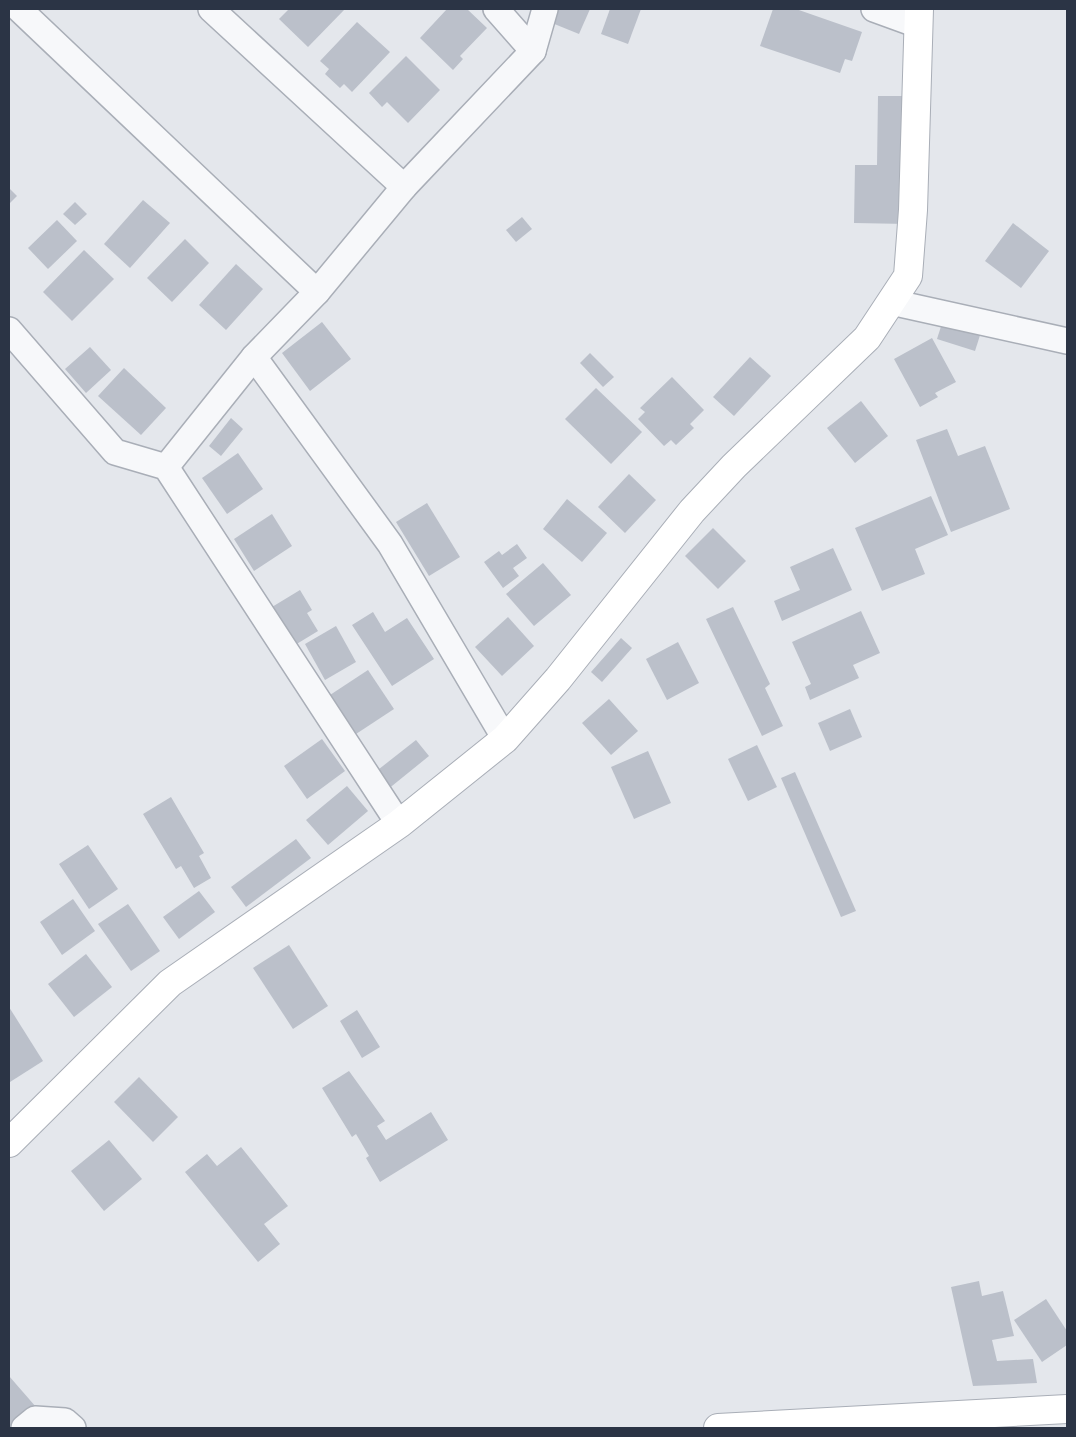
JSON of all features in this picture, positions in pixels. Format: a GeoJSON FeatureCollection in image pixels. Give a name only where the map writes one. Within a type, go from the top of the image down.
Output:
{"type":"FeatureCollection","features":[{"type":"Feature","properties":{"kind":"street"},"geometry":{"type":"LineString","coordinates":[[9,16],[17,9],[317,292]]}},
{"type":"Feature","properties":{"kind":"street"},"geometry":{"type":"LineString","coordinates":[[211,9],[404,186]]}},
{"type":"Feature","properties":{"kind":"street"},"geometry":{"type":"LineString","coordinates":[[496,9],[533,51]]}},
{"type":"Feature","properties":{"kind":"street"},"geometry":{"type":"LineString","coordinates":[[166,467],[254,356],[317,292],[404,186],[533,51],[545,9]]}},
{"type":"Feature","properties":{"kind":"street"},"geometry":{"type":"LineString","coordinates":[[9,1143],[170,983],[399,824],[505,739],[558,679],[692,511],[734,466],[867,338],[908,276],[918,17],[874,9]]}},
{"type":"Feature","properties":{"kind":"street"},"geometry":{"type":"LineString","coordinates":[[891,302],[1067,341]]}},
{"type":"Feature","properties":{"kind":"street"},"geometry":{"type":"LineString","coordinates":[[9,330],[116,452],[166,467],[399,824]]}},
{"type":"Feature","properties":{"kind":"street"},"geometry":{"type":"LineString","coordinates":[[254,356],[390,544],[505,739]]}},
{"type":"Feature","properties":{"kind":"street"},"geometry":{"type":"LineString","coordinates":[[718,1428],[900,1423],[1067,1409]]}},
{"type":"Feature","properties":{"kind":"street"},"geometry":{"type":"LineString","coordinates":[[24,1428],[35,1419],[65,1421],[73,1428]]}},
{"type":"Feature","properties":{"kind":"building"},"geometry":{"type":"Polygon","coordinates":[[[289,9],[345,9],[308,47],[279,19],[289,9]]]}},
{"type":"Feature","properties":{"kind":"building"},"geometry":{"type":"Polygon","coordinates":[[[447,9],[467,9],[487,28],[460,56],[463,59],[453,70],[420,38],[447,9]]]}},
{"type":"Feature","properties":{"kind":"building"},"geometry":{"type":"Polygon","coordinates":[[[552,9],[590,9],[579,34],[547,21],[552,9]]]}},
{"type":"Feature","properties":{"kind":"building"},"geometry":{"type":"Polygon","coordinates":[[[610,9],[641,9],[628,44],[601,34],[610,9]]]}},
{"type":"Feature","properties":{"kind":"building"},"geometry":{"type":"Polygon","coordinates":[[[773,9],[796,9],[862,32],[852,61],[845,59],[840,73],[760,46],[773,9]]]}},
{"type":"Feature","properties":{"kind":"building"},"geometry":{"type":"Polygon","coordinates":[[[357,22],[390,52],[352,92],[344,84],[340,88],[325,74],[329,69],[320,61],[357,22]]]}},
{"type":"Feature","properties":{"kind":"building"},"geometry":{"type":"Polygon","coordinates":[[[406,56],[440,90],[408,123],[387,102],[382,107],[369,93],[406,56]]]}},
{"type":"Feature","properties":{"kind":"building"},"geometry":{"type":"Polygon","coordinates":[[[878,96],[909,96],[907,224],[854,223],[855,165],[877,165],[878,96]]]}},
{"type":"Feature","properties":{"kind":"building"},"geometry":{"type":"Polygon","coordinates":[[[9,188],[17,196],[9,204],[9,188]]]}},
{"type":"Feature","properties":{"kind":"building"},"geometry":{"type":"Polygon","coordinates":[[[143,200],[170,223],[130,268],[104,244],[143,200]]]}},
{"type":"Feature","properties":{"kind":"building"},"geometry":{"type":"Polygon","coordinates":[[[75,202],[87,214],[75,225],[63,214],[75,202]]]}},
{"type":"Feature","properties":{"kind":"building"},"geometry":{"type":"Polygon","coordinates":[[[522,217],[532,229],[516,242],[506,230],[522,217]]]}},
{"type":"Feature","properties":{"kind":"building"},"geometry":{"type":"Polygon","coordinates":[[[57,220],[77,241],[48,269],[28,248],[57,220]]]}},
{"type":"Feature","properties":{"kind":"building"},"geometry":{"type":"Polygon","coordinates":[[[1013,223],[1049,251],[1021,288],[985,261],[1013,223]]]}},
{"type":"Feature","properties":{"kind":"building"},"geometry":{"type":"Polygon","coordinates":[[[185,239],[209,263],[172,302],[147,278],[185,239]]]}},
{"type":"Feature","properties":{"kind":"building"},"geometry":{"type":"Polygon","coordinates":[[[84,250],[114,279],[72,321],[43,292],[84,250]]]}},
{"type":"Feature","properties":{"kind":"building"},"geometry":{"type":"Polygon","coordinates":[[[236,264],[263,289],[226,330],[199,305],[236,264]]]}},
{"type":"Feature","properties":{"kind":"building"},"geometry":{"type":"Polygon","coordinates":[[[944,317],[982,329],[975,351],[937,339],[944,317]]]}},
{"type":"Feature","properties":{"kind":"building"},"geometry":{"type":"Polygon","coordinates":[[[322,322],[351,359],[310,391],[282,353],[322,322]]]}},
{"type":"Feature","properties":{"kind":"building"},"geometry":{"type":"Polygon","coordinates":[[[932,338],[956,382],[935,393],[938,397],[920,407],[894,359],[932,338]]]}},
{"type":"Feature","properties":{"kind":"building"},"geometry":{"type":"Polygon","coordinates":[[[90,347],[111,370],[86,393],[65,369],[90,347]]]}},
{"type":"Feature","properties":{"kind":"building"},"geometry":{"type":"Polygon","coordinates":[[[590,353],[614,377],[603,387],[580,363],[590,353]]]}},
{"type":"Feature","properties":{"kind":"building"},"geometry":{"type":"Polygon","coordinates":[[[750,357],[771,376],[734,416],[713,397],[750,357]]]}},
{"type":"Feature","properties":{"kind":"building"},"geometry":{"type":"Polygon","coordinates":[[[124,368],[166,408],[141,435],[98,396],[124,368]]]}},
{"type":"Feature","properties":{"kind":"building"},"geometry":{"type":"Polygon","coordinates":[[[672,377],[704,410],[690,424],[694,428],[676,445],[671,440],[664,446],[638,419],[645,412],[640,408],[672,377]]]}},
{"type":"Feature","properties":{"kind":"building"},"geometry":{"type":"Polygon","coordinates":[[[596,388],[642,432],[611,464],[565,419],[596,388]]]}},
{"type":"Feature","properties":{"kind":"building"},"geometry":{"type":"Polygon","coordinates":[[[861,401],[888,436],[855,463],[827,428],[861,401]]]}},
{"type":"Feature","properties":{"kind":"building"},"geometry":{"type":"Polygon","coordinates":[[[231,418],[243,429],[221,456],[209,446],[231,418]]]}},
{"type":"Feature","properties":{"kind":"building"},"geometry":{"type":"Polygon","coordinates":[[[947,429],[958,456],[985,446],[1010,509],[951,532],[916,440],[947,429]]]}},
{"type":"Feature","properties":{"kind":"building"},"geometry":{"type":"Polygon","coordinates":[[[238,453],[263,489],[227,514],[202,478],[238,453]]]}},
{"type":"Feature","properties":{"kind":"building"},"geometry":{"type":"Polygon","coordinates":[[[629,474],[656,500],[625,533],[598,507],[629,474]]]}},
{"type":"Feature","properties":{"kind":"building"},"geometry":{"type":"Polygon","coordinates":[[[931,496],[948,535],[915,549],[925,574],[882,591],[855,528],[931,496]]]}},
{"type":"Feature","properties":{"kind":"building"},"geometry":{"type":"Polygon","coordinates":[[[567,499],[607,533],[582,562],[543,529],[567,499]]]}},
{"type":"Feature","properties":{"kind":"building"},"geometry":{"type":"Polygon","coordinates":[[[427,503],[460,557],[429,576],[396,522],[427,503]]]}},
{"type":"Feature","properties":{"kind":"building"},"geometry":{"type":"Polygon","coordinates":[[[272,514],[292,546],[254,571],[234,539],[272,514]]]}},
{"type":"Feature","properties":{"kind":"building"},"geometry":{"type":"Polygon","coordinates":[[[713,528],[746,561],[718,589],[685,556],[713,528]]]}},
{"type":"Feature","properties":{"kind":"building"},"geometry":{"type":"Polygon","coordinates":[[[517,544],[527,558],[513,568],[519,576],[503,588],[484,562],[499,551],[502,555],[517,544]]]}},
{"type":"Feature","properties":{"kind":"building"},"geometry":{"type":"Polygon","coordinates":[[[833,548],[852,590],[782,621],[774,601],[800,590],[790,567],[833,548]]]}},
{"type":"Feature","properties":{"kind":"building"},"geometry":{"type":"Polygon","coordinates":[[[543,563],[571,595],[534,626],[506,594],[543,563]]]}},
{"type":"Feature","properties":{"kind":"building"},"geometry":{"type":"Polygon","coordinates":[[[300,590],[312,610],[307,613],[318,631],[295,645],[272,607],[300,590]]]}},
{"type":"Feature","properties":{"kind":"building"},"geometry":{"type":"Polygon","coordinates":[[[733,607],[770,684],[765,688],[783,726],[762,736],[706,619],[733,607]]]}},
{"type":"Feature","properties":{"kind":"building"},"geometry":{"type":"Polygon","coordinates":[[[861,611],[880,653],[853,665],[859,678],[810,700],[805,687],[811,684],[792,642],[861,611]]]}},
{"type":"Feature","properties":{"kind":"building"},"geometry":{"type":"Polygon","coordinates":[[[373,612],[385,632],[407,618],[434,659],[392,686],[352,625],[373,612]]]}},
{"type":"Feature","properties":{"kind":"building"},"geometry":{"type":"Polygon","coordinates":[[[508,617],[534,646],[502,676],[475,647],[508,617]]]}},
{"type":"Feature","properties":{"kind":"building"},"geometry":{"type":"Polygon","coordinates":[[[336,626],[356,662],[325,680],[305,644],[336,626]]]}},
{"type":"Feature","properties":{"kind":"building"},"geometry":{"type":"Polygon","coordinates":[[[621,638],[632,648],[602,682],[591,672],[621,638]]]}},
{"type":"Feature","properties":{"kind":"building"},"geometry":{"type":"Polygon","coordinates":[[[678,642],[699,683],[667,700],[646,659],[678,642]]]}},
{"type":"Feature","properties":{"kind":"building"},"geometry":{"type":"Polygon","coordinates":[[[368,670],[394,709],[356,734],[330,695],[368,670]]]}},
{"type":"Feature","properties":{"kind":"building"},"geometry":{"type":"Polygon","coordinates":[[[609,699],[638,731],[611,755],[582,723],[609,699]]]}},
{"type":"Feature","properties":{"kind":"building"},"geometry":{"type":"Polygon","coordinates":[[[850,709],[862,737],[830,751],[818,723],[850,709]]]}},
{"type":"Feature","properties":{"kind":"building"},"geometry":{"type":"Polygon","coordinates":[[[322,739],[345,771],[307,799],[284,766],[322,739]]]}},
{"type":"Feature","properties":{"kind":"building"},"geometry":{"type":"Polygon","coordinates":[[[416,740],[429,756],[387,790],[374,773],[416,740]]]}},
{"type":"Feature","properties":{"kind":"building"},"geometry":{"type":"Polygon","coordinates":[[[757,745],[777,787],[748,801],[728,759],[757,745]]]}},
{"type":"Feature","properties":{"kind":"building"},"geometry":{"type":"Polygon","coordinates":[[[648,751],[671,803],[634,819],[611,767],[648,751]]]}},
{"type":"Feature","properties":{"kind":"building"},"geometry":{"type":"Polygon","coordinates":[[[795,772],[856,911],[841,917],[781,778],[795,772]]]}},
{"type":"Feature","properties":{"kind":"building"},"geometry":{"type":"Polygon","coordinates":[[[347,786],[368,811],[328,845],[306,820],[347,786]]]}},
{"type":"Feature","properties":{"kind":"building"},"geometry":{"type":"Polygon","coordinates":[[[171,797],[204,853],[199,856],[211,878],[194,888],[181,866],[176,869],[143,814],[171,797]]]}},
{"type":"Feature","properties":{"kind":"building"},"geometry":{"type":"Polygon","coordinates":[[[296,839],[311,858],[246,907],[231,887],[296,839]]]}},
{"type":"Feature","properties":{"kind":"building"},"geometry":{"type":"Polygon","coordinates":[[[88,845],[118,889],[89,909],[59,864],[88,845]]]}},
{"type":"Feature","properties":{"kind":"building"},"geometry":{"type":"Polygon","coordinates":[[[199,891],[215,912],[179,939],[163,917],[199,891]]]}},
{"type":"Feature","properties":{"kind":"building"},"geometry":{"type":"Polygon","coordinates":[[[73,899],[95,931],[62,955],[40,922],[73,899]]]}},
{"type":"Feature","properties":{"kind":"building"},"geometry":{"type":"Polygon","coordinates":[[[128,904],[160,951],[131,971],[98,924],[128,904]]]}},
{"type":"Feature","properties":{"kind":"building"},"geometry":{"type":"Polygon","coordinates":[[[289,945],[328,1006],[293,1029],[253,968],[289,945]]]}},
{"type":"Feature","properties":{"kind":"building"},"geometry":{"type":"Polygon","coordinates":[[[86,954],[112,987],[74,1017],[48,984],[86,954]]]}},
{"type":"Feature","properties":{"kind":"building"},"geometry":{"type":"Polygon","coordinates":[[[9,1007],[43,1061],[10,1082],[9,1080],[9,1007]]]}},
{"type":"Feature","properties":{"kind":"building"},"geometry":{"type":"Polygon","coordinates":[[[357,1010],[380,1047],[362,1058],[340,1021],[357,1010]]]}},
{"type":"Feature","properties":{"kind":"building"},"geometry":{"type":"Polygon","coordinates":[[[349,1071],[385,1121],[377,1126],[386,1140],[431,1112],[448,1140],[380,1182],[366,1158],[369,1156],[356,1134],[352,1137],[322,1088],[349,1071]]]}},
{"type":"Feature","properties":{"kind":"building"},"geometry":{"type":"Polygon","coordinates":[[[139,1077],[178,1117],[153,1142],[114,1102],[139,1077]]]}},
{"type":"Feature","properties":{"kind":"building"},"geometry":{"type":"Polygon","coordinates":[[[109,1140],[142,1179],[104,1211],[71,1171],[109,1140]]]}},
{"type":"Feature","properties":{"kind":"building"},"geometry":{"type":"Polygon","coordinates":[[[241,1147],[288,1206],[264,1224],[280,1244],[258,1262],[185,1172],[207,1154],[217,1166],[241,1147]]]}},
{"type":"Feature","properties":{"kind":"building"},"geometry":{"type":"Polygon","coordinates":[[[979,1281],[982,1296],[1003,1291],[1014,1336],[992,1340],[997,1361],[1033,1359],[1037,1383],[973,1386],[951,1287],[979,1281]]]}},
{"type":"Feature","properties":{"kind":"building"},"geometry":{"type":"Polygon","coordinates":[[[1046,1299],[1067,1331],[1067,1345],[1042,1362],[1014,1320],[1046,1299]]]}},
{"type":"Feature","properties":{"kind":"building"},"geometry":{"type":"Polygon","coordinates":[[[9,1376],[36,1407],[12,1428],[9,1428],[9,1376]]]}}]}
